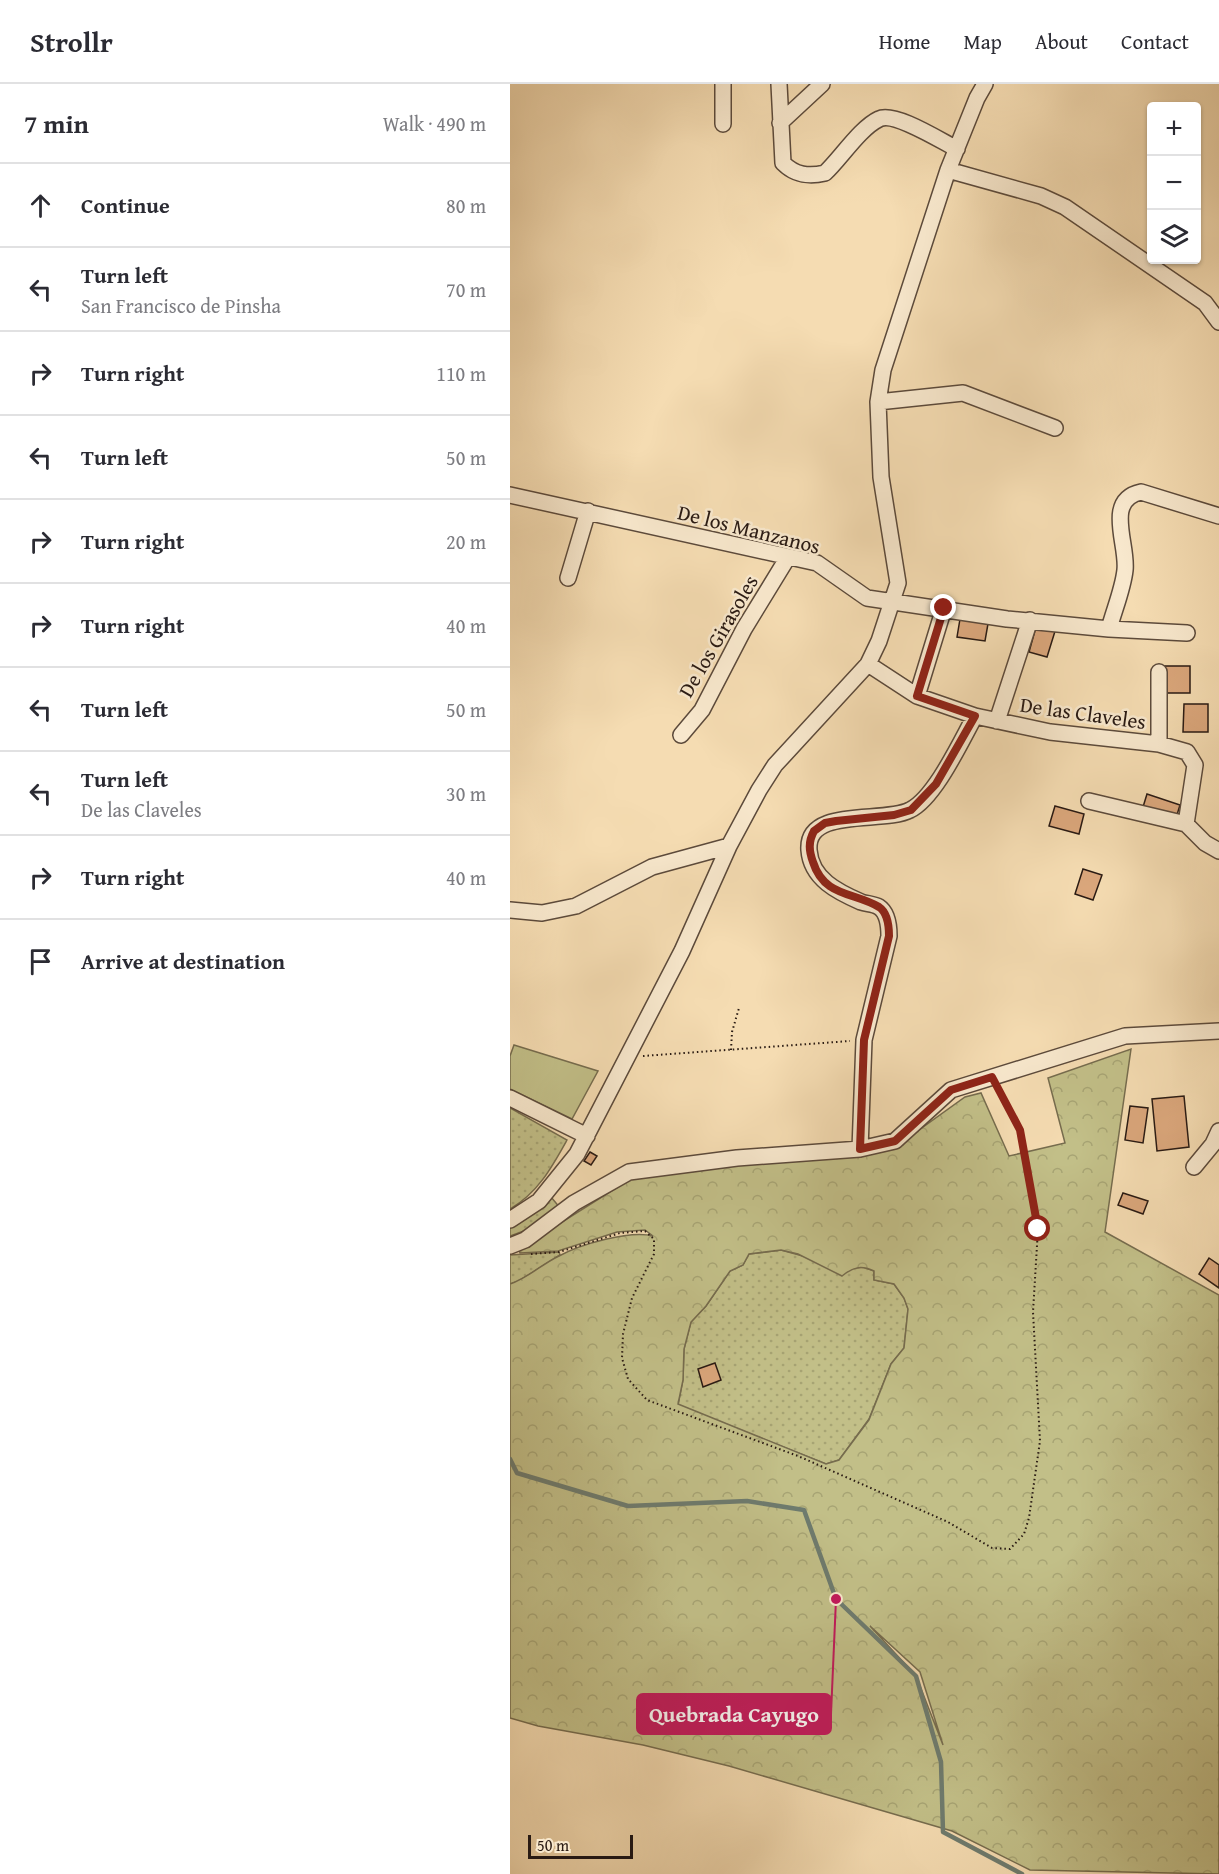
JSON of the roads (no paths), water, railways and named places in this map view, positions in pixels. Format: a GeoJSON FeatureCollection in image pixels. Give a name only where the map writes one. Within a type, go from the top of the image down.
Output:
{"type":"FeatureCollection","features":[{"type":"Feature","properties":{"kind":"street"},"geometry":{"type":"LineString","coordinates":[[723,84],[723,124]]}},
{"type":"Feature","properties":{"kind":"street"},"geometry":{"type":"LineString","coordinates":[[779,84],[783,163],[790,170],[802,175],[825,173],[871,124],[884,117],[898,119],[957,149]]}},
{"type":"Feature","properties":{"kind":"street"},"geometry":{"type":"LineString","coordinates":[[780,123],[822,84]]}},
{"type":"Feature","properties":{"kind":"street"},"geometry":{"type":"LineString","coordinates":[[510,1220],[539,1201],[553,1186],[587,1136],[682,951],[744,816],[775,765],[868,664],[879,641],[898,583],[880,477],[878,402],[889,347],[948,170],[985,84]]}},
{"type":"Feature","properties":{"kind":"street"},"geometry":{"type":"LineString","coordinates":[[948,170],[1041,196],[1065,207],[1204,303],[1219,322]]}},
{"type":"Feature","properties":{"kind":"street"},"geometry":{"type":"LineString","coordinates":[[878,402],[963,393],[1055,428]]}},
{"type":"Feature","properties":{"kind":"street"},"geometry":{"type":"LineString","coordinates":[[1109,629],[1125,569],[1119,510],[1123,500],[1141,492],[1219,516]]}},
{"type":"Feature","properties":{"kind":"street","name":"De los Manzanos"},"geometry":{"type":"LineString","coordinates":[[510,495],[817,563],[867,598],[1007,619],[1109,629],[1187,633]]}},
{"type":"Feature","properties":{"kind":"street"},"geometry":{"type":"LineString","coordinates":[[568,578],[588,511]]}},
{"type":"Feature","properties":{"kind":"street","name":"De los Girasoles"},"geometry":{"type":"LineString","coordinates":[[681,735],[702,710],[744,629],[788,557]]}},
{"type":"Feature","properties":{"kind":"street"},"geometry":{"type":"LineString","coordinates":[[917,696],[944,608]]}},
{"type":"Feature","properties":{"kind":"street"},"geometry":{"type":"LineString","coordinates":[[997,721],[1030,620]]}},
{"type":"Feature","properties":{"kind":"street","name":"De las Claveles"},"geometry":{"type":"LineString","coordinates":[[868,664],[917,696],[975,716],[1050,732],[1159,744],[1187,752],[1195,765],[1186,825]]}},
{"type":"Feature","properties":{"kind":"street"},"geometry":{"type":"LineString","coordinates":[[1159,672],[1159,744]]}},
{"type":"Feature","properties":{"kind":"street"},"geometry":{"type":"LineString","coordinates":[[860,1149],[864,1040],[889,936],[889,924],[880,908],[828,886],[815,868],[809,851],[810,839],[814,831],[825,823],[894,815],[911,810],[936,784],[975,716]]}},
{"type":"Feature","properties":{"kind":"street"},"geometry":{"type":"LineString","coordinates":[[1089,801],[1186,825],[1204,843],[1219,851]]}},
{"type":"Feature","properties":{"kind":"street"},"geometry":{"type":"LineString","coordinates":[[511,913],[542,913],[576,906],[652,867],[729,846]]}},
{"type":"Feature","properties":{"kind":"street"},"geometry":{"type":"LineString","coordinates":[[510,1246],[525,1240],[574,1203],[629,1172],[737,1158],[860,1149],[895,1141],[951,1090],[1125,1036],[1219,1031]]}},
{"type":"Feature","properties":{"kind":"street"},"geometry":{"type":"LineString","coordinates":[[510,1098],[587,1136]]}},
{"type":"Feature","properties":{"kind":"street"},"geometry":{"type":"LineString","coordinates":[[1194,1167],[1213,1144],[1219,1131]]}},
{"type":"Feature","properties":{"kind":"waterway"},"geometry":{"type":"LineString","coordinates":[[510,1459],[517,1473],[628,1506],[747,1501],[804,1510],[836,1599],[916,1676],[941,1762],[943,1832],[1022,1874]]}},
{"type":"Feature","properties":{"kind":"place","name":"Quebrada Cayugo"},"geometry":{"type":"Point","coordinates":[836,1599]}}]}
